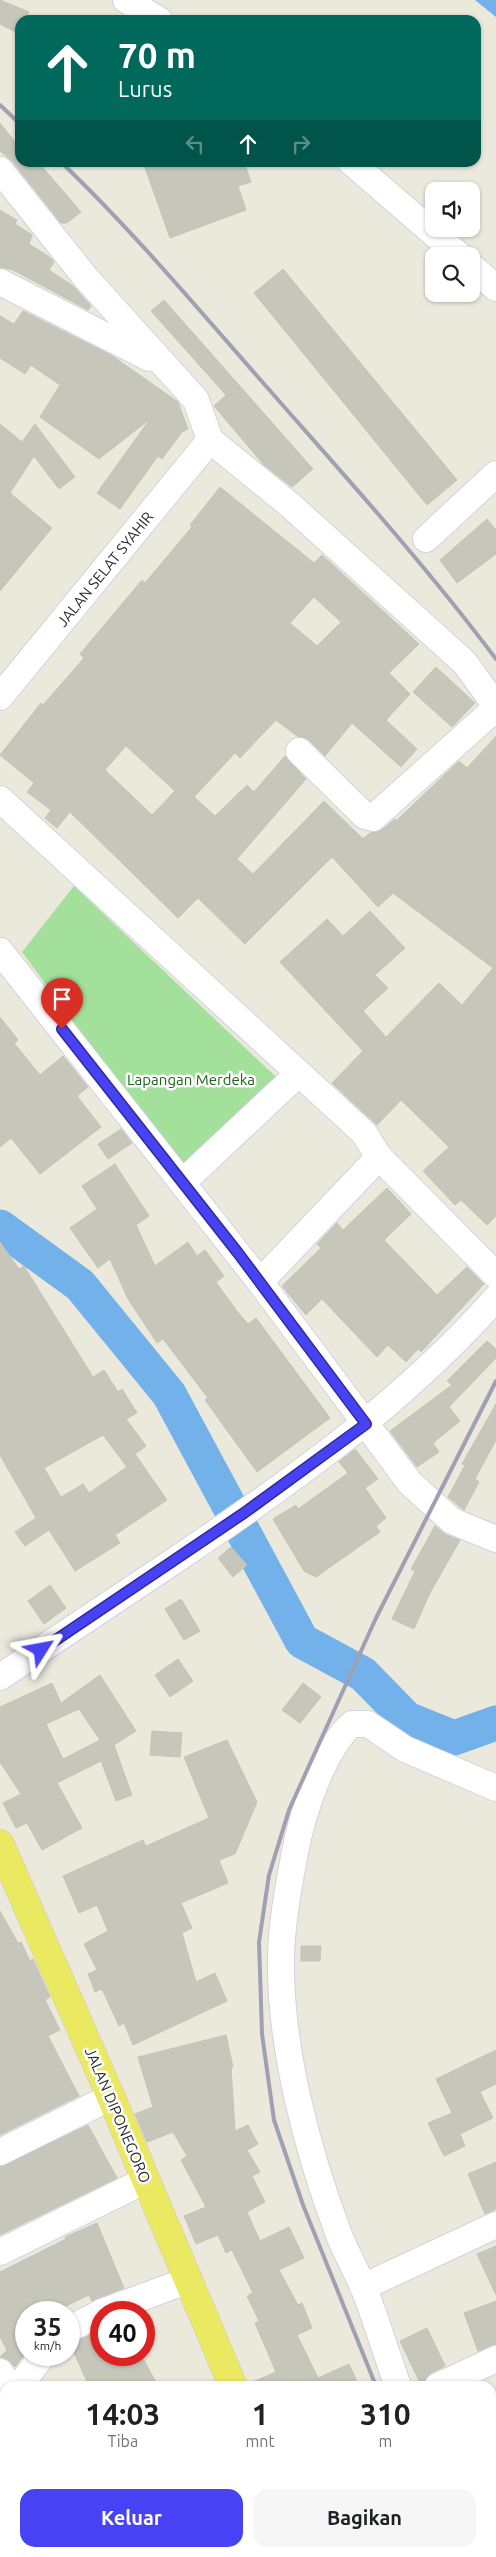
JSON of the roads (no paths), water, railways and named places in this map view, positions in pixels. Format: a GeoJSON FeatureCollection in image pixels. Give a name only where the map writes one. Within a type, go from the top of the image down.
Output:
{"type":"FeatureCollection","features":[{"type":"Feature","properties":{"kind":"main road","name":"JALAN DIPONEGORO"},"geometry":{"type":"LineString","coordinates":[[0,1844],[111,2097],[231,2381]]}},
{"type":"Feature","properties":{"kind":"street"},"geometry":{"type":"LineString","coordinates":[[126,0],[151,15]]}},
{"type":"Feature","properties":{"kind":"street"},"geometry":{"type":"LineString","coordinates":[[357,167],[450,247]]}},
{"type":"Feature","properties":{"kind":"street"},"geometry":{"type":"LineString","coordinates":[[0,170],[86,278],[196,400],[210,440],[290,505],[465,663],[496,707],[373,818],[364,816],[299,751]]}},
{"type":"Feature","properties":{"kind":"street"},"geometry":{"type":"LineString","coordinates":[[480,274],[496,288]]}},
{"type":"Feature","properties":{"kind":"street"},"geometry":{"type":"LineString","coordinates":[[0,282],[163,365]]}},
{"type":"Feature","properties":{"kind":"street","name":"JALAN SELAT SYAHIR"},"geometry":{"type":"LineString","coordinates":[[0,697],[210,440]]}},
{"type":"Feature","properties":{"kind":"street"},"geometry":{"type":"LineString","coordinates":[[426,539],[496,474]]}},
{"type":"Feature","properties":{"kind":"street"},"geometry":{"type":"LineString","coordinates":[[0,799],[298,1074],[312,1084],[364,1132],[379,1158],[496,1275]]}},
{"type":"Feature","properties":{"kind":"street"},"geometry":{"type":"LineString","coordinates":[[0,951],[183,1182],[410,1483],[452,1521],[496,1539]]}},
{"type":"Feature","properties":{"kind":"street"},"geometry":{"type":"LineString","coordinates":[[183,1182],[298,1074]]}},
{"type":"Feature","properties":{"kind":"street"},"geometry":{"type":"LineString","coordinates":[[260,1282],[379,1158]]}},
{"type":"Feature","properties":{"kind":"street"},"geometry":{"type":"LineString","coordinates":[[0,1677],[257,1504],[366,1424],[438,1360],[496,1298]]}},
{"type":"Feature","properties":{"kind":"street"},"geometry":{"type":"LineString","coordinates":[[396,2381],[363,2287],[339,2236],[320,2179],[301,2116],[286,2036],[281,1954],[287,1900],[298,1833],[310,1795],[342,1734],[352,1724],[368,1724],[405,1749],[496,1788]]}},
{"type":"Feature","properties":{"kind":"street"},"geometry":{"type":"LineString","coordinates":[[0,2152],[111,2097]]}},
{"type":"Feature","properties":{"kind":"street"},"geometry":{"type":"LineString","coordinates":[[0,2252],[146,2180]]}},
{"type":"Feature","properties":{"kind":"street"},"geometry":{"type":"LineString","coordinates":[[363,2287],[496,2225]]}},
{"type":"Feature","properties":{"kind":"street"},"geometry":{"type":"LineString","coordinates":[[134,2301],[189,2280]]}},
{"type":"Feature","properties":{"kind":"street"},"geometry":{"type":"LineString","coordinates":[[449,2381],[496,2359]]}},
{"type":"Feature","properties":{"kind":"street"},"geometry":{"type":"LineString","coordinates":[[23,2381],[34,2366]]}},
{"type":"Feature","properties":{"kind":"water"},"geometry":{"type":"Polygon","coordinates":[[[475,0],[496,0],[496,17],[475,0]]]}},
{"type":"Feature","properties":{"kind":"waterway"},"geometry":{"type":"LineString","coordinates":[[0,1227],[80,1285],[169,1394],[302,1641],[363,1674],[407,1719],[454,1738],[496,1723]]}},
{"type":"Feature","properties":{"kind":"railway"},"geometry":{"type":"LineString","coordinates":[[0,105],[15,119]]}},
{"type":"Feature","properties":{"kind":"railway"},"geometry":{"type":"LineString","coordinates":[[66,167],[165,271],[353,485],[469,623],[496,659]]}},
{"type":"Feature","properties":{"kind":"railway"},"geometry":{"type":"LineString","coordinates":[[374,2381],[303,2205],[274,2120],[262,2034],[259,1942],[269,1875],[289,1810],[376,1618],[496,1381]]}},
{"type":"Feature","properties":{"kind":"park label","name":"Lapangan Merdeka"},"geometry":{"type":"Point","coordinates":[191,1079]}}]}
